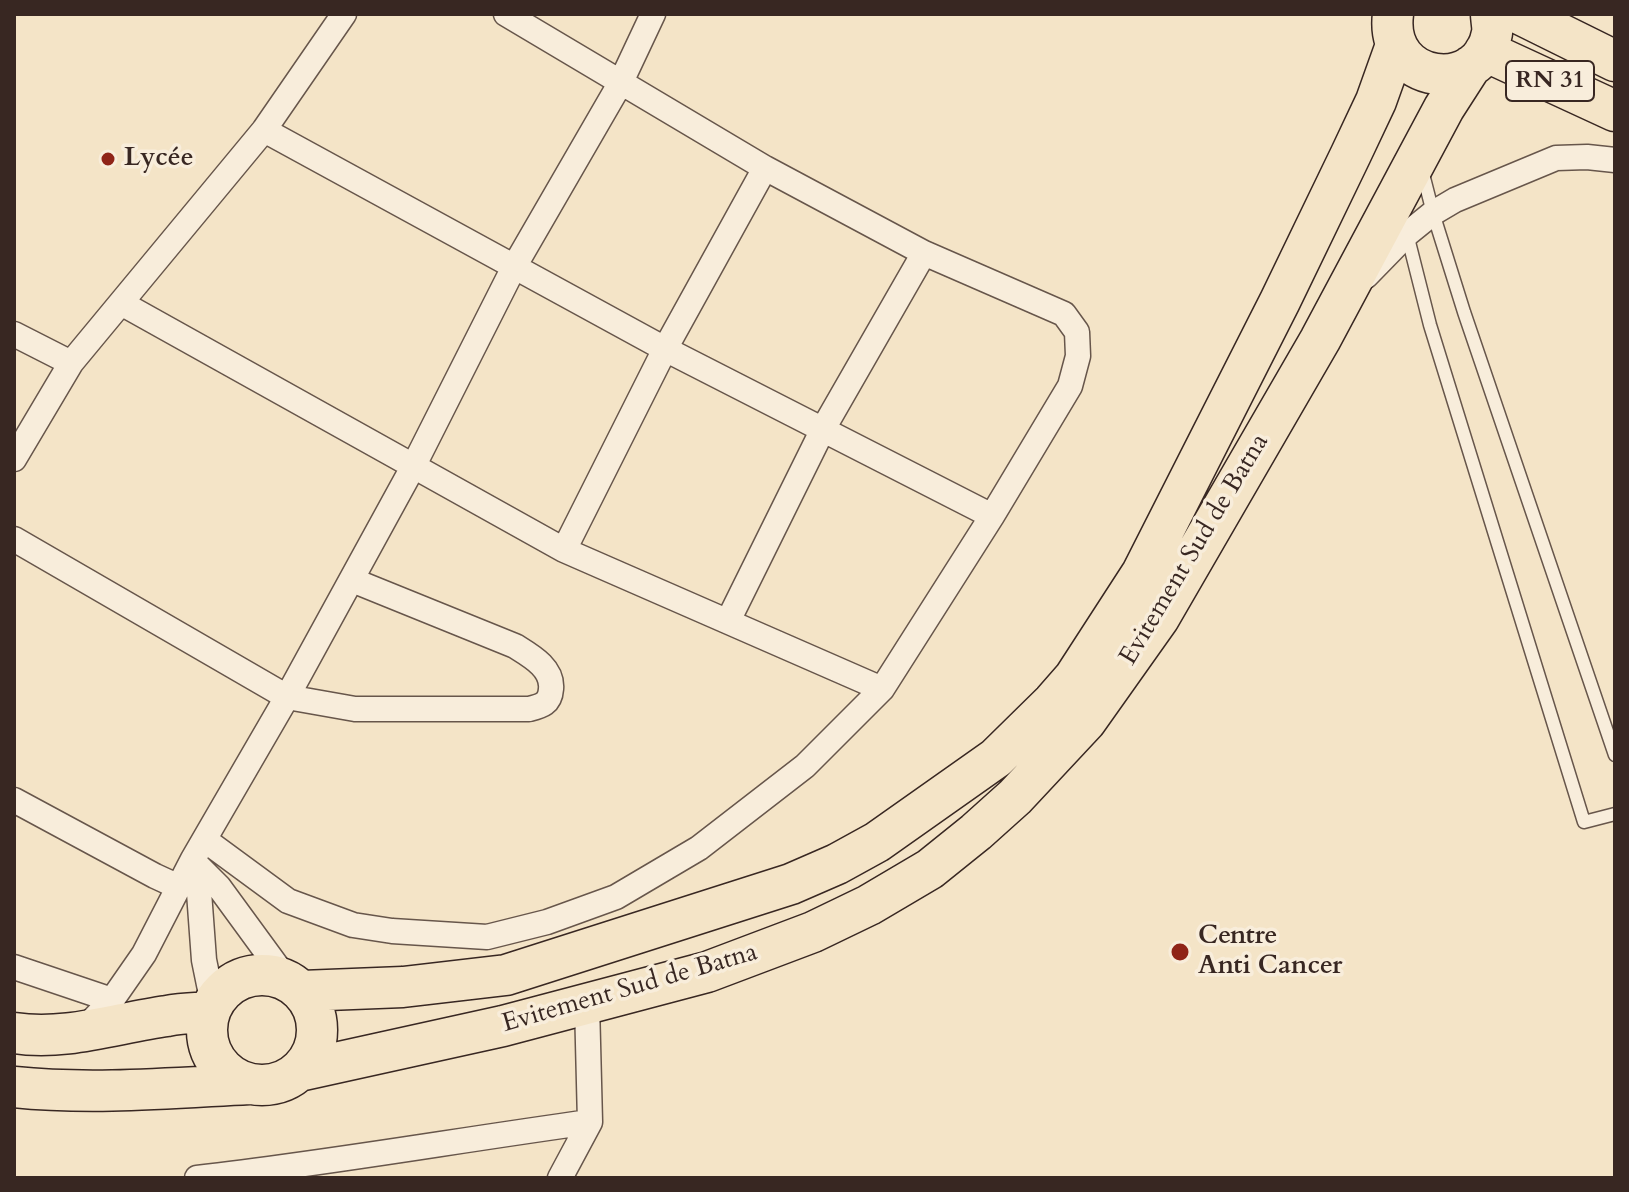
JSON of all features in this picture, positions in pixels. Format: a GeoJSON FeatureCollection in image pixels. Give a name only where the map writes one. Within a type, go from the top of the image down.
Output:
{"type":"FeatureCollection","features":[{"type":"Feature","properties":{"kind":"highway","name":"RN 31"},"geometry":{"type":"LineString","coordinates":[[1520,14],[1615,61]]}},
{"type":"Feature","properties":{"kind":"highway"},"geometry":{"type":"LineString","coordinates":[[1395,30],[1406,60],[1420,70],[1437,75],[1455,74],[1482,44]]}},
{"type":"Feature","properties":{"kind":"highway","name":"Evitement Sud de Batna"},"geometry":{"type":"LineString","coordinates":[[295,986],[403,987],[506,975],[791,884],[877,842],[996,758],[1074,678],[1142,573],[1280,301],[1376,101],[1395,30]]}},
{"type":"Feature","properties":{"kind":"highway","name":"RN 31"},"geometry":{"type":"LineString","coordinates":[[1482,44],[1615,111]]}},
{"type":"Feature","properties":{"kind":"highway","name":"Evitement Sud de Batna"},"geometry":{"type":"LineString","coordinates":[[299,1071],[503,1026],[707,972],[813,932],[869,905],[930,869],[976,832],[1015,797],[1086,721],[1159,618],[1340,304],[1444,108],[1482,44]]}},
{"type":"Feature","properties":{"kind":"highway"},"geometry":{"type":"LineString","coordinates":[[14,1087],[44,1090],[156,1089],[267,1085],[284,1081],[299,1071],[310,1058],[317,1041],[317,1023],[313,1006],[295,986],[271,976],[254,975],[224,990],[212,1008],[207,1030],[210,1048],[219,1064],[232,1076],[249,1084]]}},
{"type":"Feature","properties":{"kind":"highway"},"geometry":{"type":"LineString","coordinates":[[14,1033],[81,1033],[212,1008]]}},
{"type":"Feature","properties":{"kind":"street"},"geometry":{"type":"LineString","coordinates":[[14,459],[71,363],[264,130],[344,14]]}},
{"type":"Feature","properties":{"kind":"street"},"geometry":{"type":"LineString","coordinates":[[198,854],[288,901],[353,925],[392,931],[487,937],[547,922],[616,897],[699,848],[805,766],[882,689],[1070,386],[1078,356],[1077,332],[1064,314],[924,253],[765,168],[506,14]]}},
{"type":"Feature","properties":{"kind":"street"},"geometry":{"type":"LineString","coordinates":[[81,1033],[112,1000],[144,954],[352,580],[514,267],[621,82],[653,14]]}},
{"type":"Feature","properties":{"kind":"street"},"geometry":{"type":"LineString","coordinates":[[264,130],[665,349],[992,516]]}},
{"type":"Feature","properties":{"kind":"street"},"geometry":{"type":"LineString","coordinates":[[1340,304],[1407,234],[1455,200],[1556,158],[1615,160]]}},
{"type":"Feature","properties":{"kind":"street"},"geometry":{"type":"LineString","coordinates":[[564,550],[665,349],[765,168]]}},
{"type":"Feature","properties":{"kind":"street"},"geometry":{"type":"LineString","coordinates":[[728,621],[823,429],[924,253]]}},
{"type":"Feature","properties":{"kind":"street"},"geometry":{"type":"LineString","coordinates":[[121,303],[564,550],[882,689]]}},
{"type":"Feature","properties":{"kind":"street"},"geometry":{"type":"LineString","coordinates":[[14,334],[71,363]]}},
{"type":"Feature","properties":{"kind":"street"},"geometry":{"type":"LineString","coordinates":[[14,539],[287,697],[355,709],[529,709],[544,705],[550,699],[550,675],[515,646],[352,580]]}},
{"type":"Feature","properties":{"kind":"street"},"geometry":{"type":"LineString","coordinates":[[14,800],[179,887]]}},
{"type":"Feature","properties":{"kind":"street"},"geometry":{"type":"LineString","coordinates":[[198,854],[219,887],[295,986]]}},
{"type":"Feature","properties":{"kind":"street"},"geometry":{"type":"LineString","coordinates":[[198,854],[204,960],[212,1008]]}},
{"type":"Feature","properties":{"kind":"street"},"geometry":{"type":"LineString","coordinates":[[14,967],[112,1000]]}},
{"type":"Feature","properties":{"kind":"street"},"geometry":{"type":"LineString","coordinates":[[560,1178],[590,1122],[587,1004]]}},
{"type":"Feature","properties":{"kind":"street"},"geometry":{"type":"LineString","coordinates":[[197,1178],[307,1165],[590,1122]]}},
{"type":"Feature","properties":{"kind":"lane"},"geometry":{"type":"LineString","coordinates":[[1418,157],[1464,312],[1615,755]]}},
{"type":"Feature","properties":{"kind":"lane"},"geometry":{"type":"LineString","coordinates":[[1407,234],[1430,325],[1584,822],[1615,814]]}},
{"type":"Feature","properties":{"kind":"place","name":"Lycée"},"geometry":{"type":"Point","coordinates":[108,159]}},
{"type":"Feature","properties":{"kind":"place","name":"Centre Anti Cancer"},"geometry":{"type":"Point","coordinates":[1180,952]}}]}
